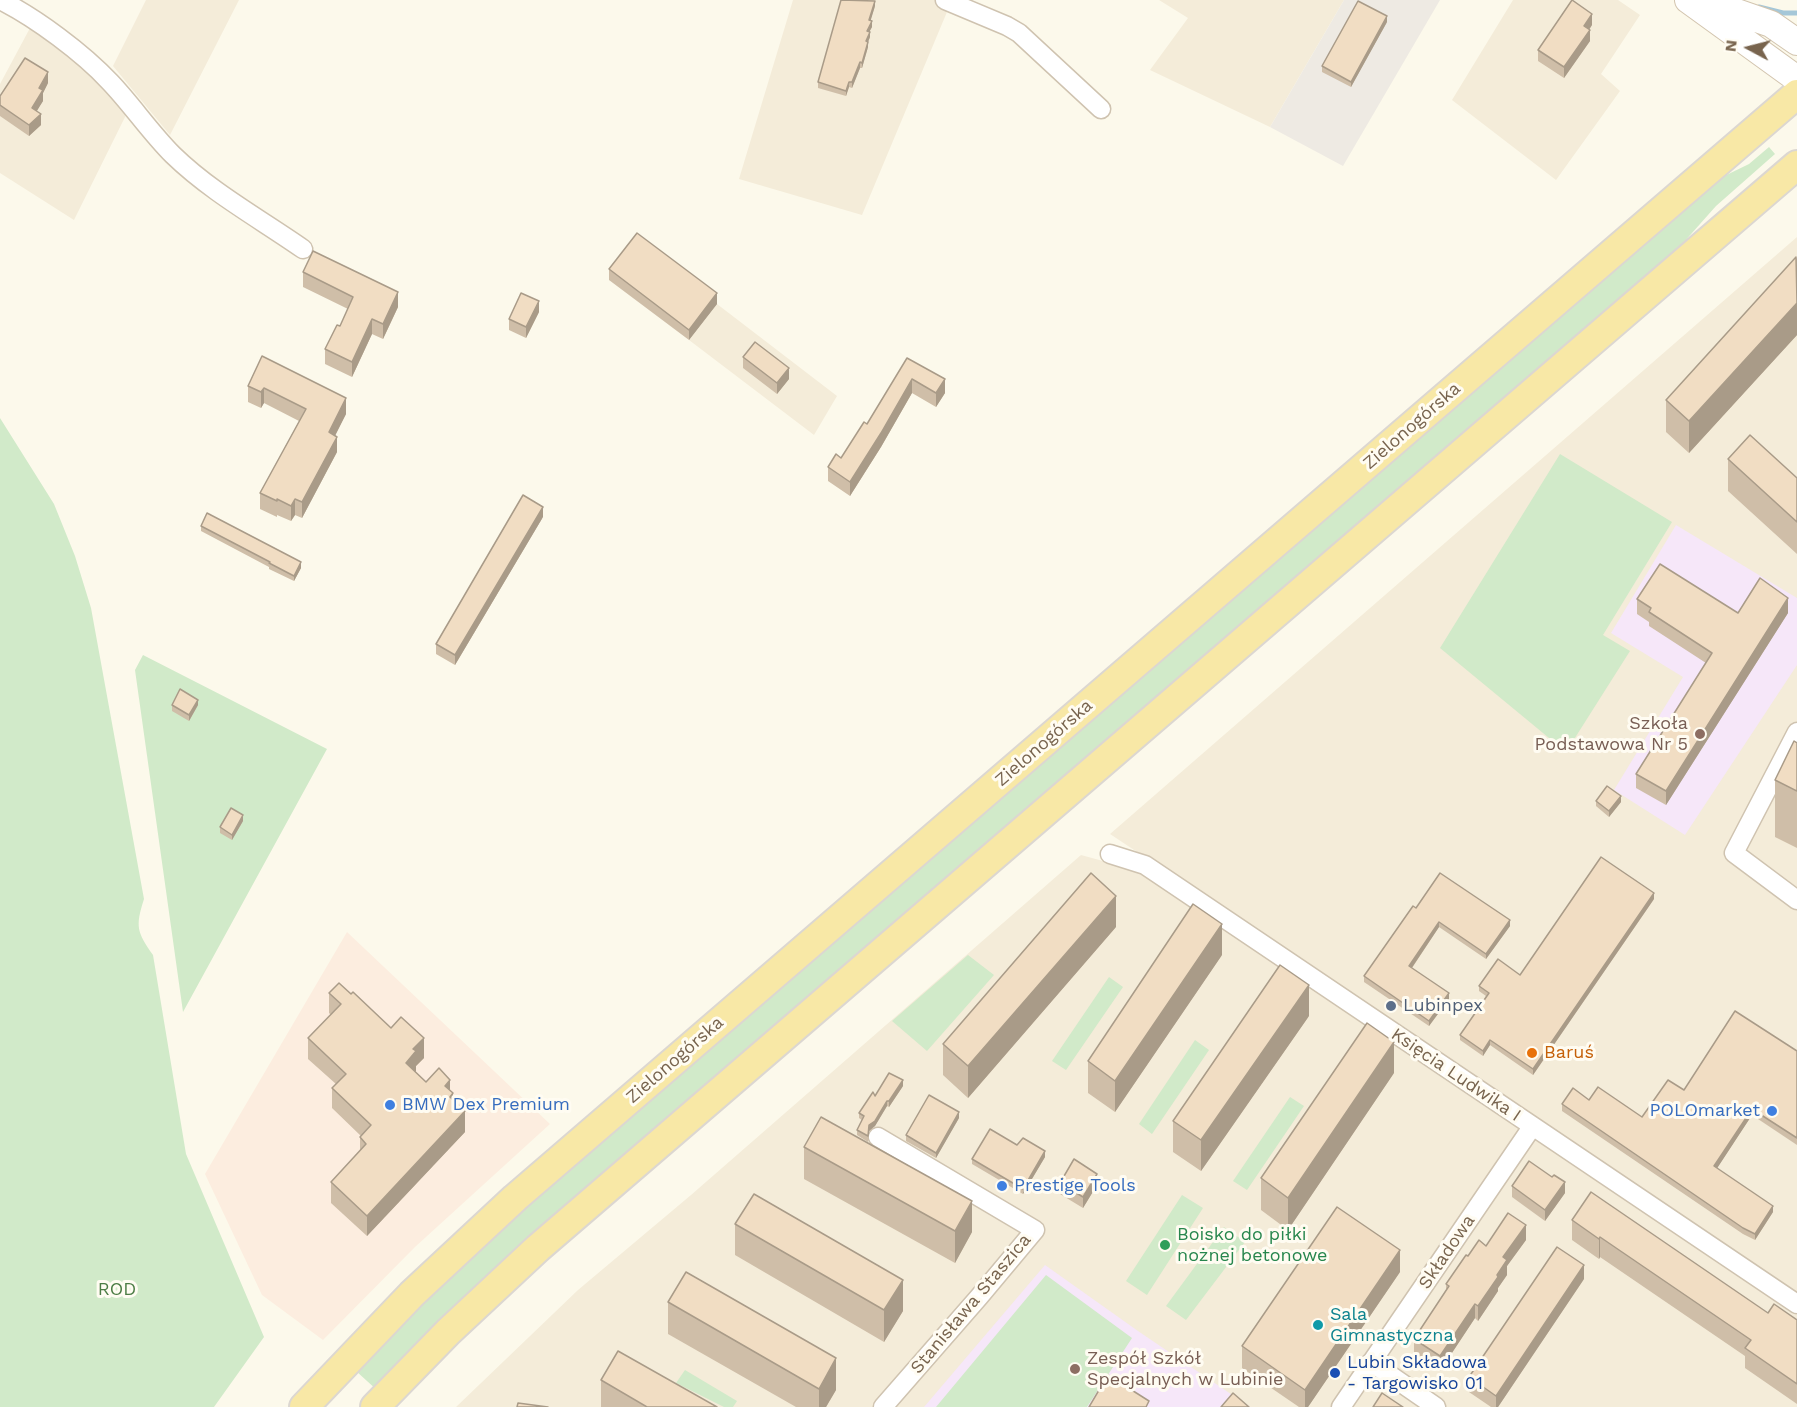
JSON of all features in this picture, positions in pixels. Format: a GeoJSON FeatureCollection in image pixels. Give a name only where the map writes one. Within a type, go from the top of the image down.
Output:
{"type":"FeatureCollection","features":[{"type":"Feature","properties":{"kind":"main road","name":"Zielonogórska"},"geometry":{"type":"LineString","coordinates":[[304,1407],[405,1301],[503,1209],[1797,94]]}},
{"type":"Feature","properties":{"kind":"main road"},"geometry":{"type":"LineString","coordinates":[[375,1407],[448,1332],[527,1257],[1797,165]]}},
{"type":"Feature","properties":{"kind":"street"},"geometry":{"type":"LineString","coordinates":[[0,0],[32,19],[110,81],[173,155],[200,177],[303,249]]}},
{"type":"Feature","properties":{"kind":"street"},"geometry":{"type":"LineString","coordinates":[[945,0],[1019,33],[1101,109]]}},
{"type":"Feature","properties":{"kind":"street"},"geometry":{"type":"LineString","coordinates":[[1688,0],[1797,80]]}},
{"type":"Feature","properties":{"kind":"street"},"geometry":{"type":"LineString","coordinates":[[1702,0],[1769,23],[1797,42]]}},
{"type":"Feature","properties":{"kind":"street"},"geometry":{"type":"LineString","coordinates":[[1769,23],[1797,25]]}},
{"type":"Feature","properties":{"kind":"street"},"geometry":{"type":"LineString","coordinates":[[1797,732],[1734,853],[1797,900]]}},
{"type":"Feature","properties":{"kind":"street","name":"Księcia Ludwika I"},"geometry":{"type":"LineString","coordinates":[[1110,854],[1145,865],[1797,1304]]}},
{"type":"Feature","properties":{"kind":"street","name":"Składowa"},"geometry":{"type":"LineString","coordinates":[[1341,1407],[1532,1127]]}},
{"type":"Feature","properties":{"kind":"street","name":"Stanisława Staszica"},"geometry":{"type":"LineString","coordinates":[[878,1137],[1035,1230],[980,1297],[883,1407]]}},
{"type":"Feature","properties":{"kind":"street"},"geometry":{"type":"LineString","coordinates":[[1371,1362],[1436,1407]]}},
{"type":"Feature","properties":{"kind":"shaded area"},"geometry":{"type":"Polygon","coordinates":[[[146,0],[239,0],[170,135],[113,66],[146,0]]]}},
{"type":"Feature","properties":{"kind":"shaded area"},"geometry":{"type":"Polygon","coordinates":[[[793,0],[952,0],[862,215],[739,179],[793,0]]]}},
{"type":"Feature","properties":{"kind":"shaded area"},"geometry":{"type":"Polygon","coordinates":[[[1159,0],[1344,0],[1270,127],[1150,70],[1188,18],[1159,0]]]}},
{"type":"Feature","properties":{"kind":"shaded area"},"geometry":{"type":"Polygon","coordinates":[[[1344,0],[1440,0],[1343,166],[1270,127],[1344,0]]]}},
{"type":"Feature","properties":{"kind":"shaded area"},"geometry":{"type":"Polygon","coordinates":[[[1513,0],[1618,0],[1640,15],[1601,74],[1620,91],[1556,180],[1452,100],[1513,0]]]}},
{"type":"Feature","properties":{"kind":"shaded area"},"geometry":{"type":"Polygon","coordinates":[[[30,28],[85,70],[127,113],[74,220],[0,173],[0,84],[30,28]]]}},
{"type":"Feature","properties":{"kind":"shaded area"},"geometry":{"type":"Polygon","coordinates":[[[1797,237],[1797,1294],[1568,1138],[1110,834],[1797,237]]]}},
{"type":"Feature","properties":{"kind":"shaded area"},"geometry":{"type":"Polygon","coordinates":[[[717,304],[837,396],[814,435],[689,340],[717,304]]]}},
{"type":"Feature","properties":{"kind":"shaded area","name":"Szkoła Podstawowa Nr 5"},"geometry":{"type":"Polygon","coordinates":[[[1676,525],[1797,598],[1797,665],[1685,835],[1614,790],[1683,677],[1611,633],[1676,525]]]}},
{"type":"Feature","properties":{"kind":"shaded area"},"geometry":{"type":"Polygon","coordinates":[[[1081,855],[1143,872],[1285,971],[1797,1315],[1797,1407],[456,1407],[578,1290],[691,1195],[1081,855]]]}},
{"type":"Feature","properties":{"kind":"shaded area"},"geometry":{"type":"Polygon","coordinates":[[[347,932],[550,1124],[415,1247],[323,1340],[262,1295],[205,1174],[347,932]]]}},
{"type":"Feature","properties":{"kind":"shaded area","name":"Zespół Szkół Specjalnych w Lubinie"},"geometry":{"type":"Polygon","coordinates":[[[1045,1265],[1138,1331],[1250,1407],[924,1407],[1045,1265]]]}},
{"type":"Feature","properties":{"kind":"green space"},"geometry":{"type":"Polygon","coordinates":[[[1769,147],[1775,154],[1716,206],[1684,242],[1627,293],[378,1391],[356,1371],[431,1294],[533,1202],[1710,183],[1749,164],[1769,147]]]}},
{"type":"Feature","properties":{"kind":"green space","name":"ROD"},"geometry":{"type":"Polygon","coordinates":[[[0,418],[54,504],[75,556],[91,608],[144,899],[139,916],[139,929],[153,955],[186,1154],[264,1337],[214,1407],[0,1407],[0,418]]]}},
{"type":"Feature","properties":{"kind":"green space"},"geometry":{"type":"Polygon","coordinates":[[[1560,454],[1672,522],[1603,635],[1630,651],[1566,752],[1440,648],[1560,454]]]}},
{"type":"Feature","properties":{"kind":"green space"},"geometry":{"type":"Polygon","coordinates":[[[143,655],[327,749],[183,1012],[135,670],[143,655]]]}},
{"type":"Feature","properties":{"kind":"green space"},"geometry":{"type":"Polygon","coordinates":[[[968,955],[994,975],[927,1051],[892,1021],[968,955]]]}},
{"type":"Feature","properties":{"kind":"green space"},"geometry":{"type":"Polygon","coordinates":[[[1109,977],[1123,987],[1066,1070],[1052,1061],[1109,977]]]}},
{"type":"Feature","properties":{"kind":"green space"},"geometry":{"type":"Polygon","coordinates":[[[1195,1040],[1209,1050],[1152,1134],[1139,1124],[1195,1040]]]}},
{"type":"Feature","properties":{"kind":"green space"},"geometry":{"type":"Polygon","coordinates":[[[1290,1097],[1304,1106],[1247,1190],[1233,1181],[1290,1097]]]}},
{"type":"Feature","properties":{"kind":"green space","name":"Boisko do piłki nożnej betonowe"},"geometry":{"type":"Polygon","coordinates":[[[1182,1195],[1203,1208],[1147,1295],[1126,1281],[1182,1195]]]}},
{"type":"Feature","properties":{"kind":"green space"},"geometry":{"type":"Polygon","coordinates":[[[1224,1227],[1245,1242],[1186,1320],[1166,1306],[1224,1227]]]}},
{"type":"Feature","properties":{"kind":"green space","name":"Zespół Szkół Specjalnych w Lubinie"},"geometry":{"type":"Polygon","coordinates":[[[1046,1275],[1132,1338],[1087,1407],[936,1407],[1046,1275]]]}},
{"type":"Feature","properties":{"kind":"green space"},"geometry":{"type":"Polygon","coordinates":[[[685,1370],[737,1401],[733,1407],[724,1407],[676,1383],[685,1370]]]}},
{"type":"Feature","properties":{"kind":"building"},"geometry":{"type":"Polygon","coordinates":[[[841,0],[875,1],[869,20],[872,21],[867,31],[870,32],[862,63],[860,62],[846,91],[818,82],[841,0]]]}},
{"type":"Feature","properties":{"kind":"building"},"geometry":{"type":"Polygon","coordinates":[[[1572,0],[1592,14],[1584,26],[1590,30],[1564,67],[1538,50],[1572,0]]]}},
{"type":"Feature","properties":{"kind":"building"},"geometry":{"type":"Polygon","coordinates":[[[1358,1],[1387,16],[1351,82],[1322,66],[1358,1]]]}},
{"type":"Feature","properties":{"kind":"building"},"geometry":{"type":"Polygon","coordinates":[[[25,58],[48,72],[39,88],[43,90],[32,108],[41,114],[29,125],[0,105],[0,96],[25,58]]]}},
{"type":"Feature","properties":{"kind":"building"},"geometry":{"type":"Polygon","coordinates":[[[637,233],[717,293],[689,330],[609,269],[637,233]]]}},
{"type":"Feature","properties":{"kind":"building"},"geometry":{"type":"Polygon","coordinates":[[[313,251],[398,292],[383,324],[372,319],[352,362],[325,349],[337,325],[340,326],[353,297],[303,272],[313,251]]]}},
{"type":"Feature","properties":{"kind":"building"},"geometry":{"type":"Polygon","coordinates":[[[1796,257],[1797,303],[1689,421],[1666,400],[1796,257]]]}},
{"type":"Feature","properties":{"kind":"building"},"geometry":{"type":"Polygon","coordinates":[[[521,293],[539,301],[526,327],[509,319],[521,293]]]}},
{"type":"Feature","properties":{"kind":"building"},"geometry":{"type":"Polygon","coordinates":[[[755,342],[789,368],[777,383],[743,357],[755,342]]]}},
{"type":"Feature","properties":{"kind":"building"},"geometry":{"type":"Polygon","coordinates":[[[262,356],[346,398],[329,432],[337,437],[302,502],[295,499],[291,506],[260,493],[306,409],[264,388],[261,392],[248,386],[262,356]]]}},
{"type":"Feature","properties":{"kind":"building"},"geometry":{"type":"Polygon","coordinates":[[[907,358],[945,379],[936,393],[912,379],[850,482],[828,467],[836,454],[841,458],[864,422],[867,424],[907,358]]]}},
{"type":"Feature","properties":{"kind":"building"},"geometry":{"type":"Polygon","coordinates":[[[1750,435],[1797,478],[1797,522],[1728,459],[1750,435]]]}},
{"type":"Feature","properties":{"kind":"building"},"geometry":{"type":"Polygon","coordinates":[[[523,495],[543,507],[455,655],[436,644],[523,495]]]}},
{"type":"Feature","properties":{"kind":"building"},"geometry":{"type":"Polygon","coordinates":[[[207,513],[301,562],[294,576],[201,526],[207,513]]]}},
{"type":"Feature","properties":{"kind":"building"},"geometry":{"type":"Polygon","coordinates":[[[1660,564],[1738,613],[1760,578],[1788,598],[1666,791],[1636,774],[1712,653],[1649,612],[1651,608],[1637,599],[1660,564]]]}},
{"type":"Feature","properties":{"kind":"building"},"geometry":{"type":"Polygon","coordinates":[[[180,689],[198,700],[189,715],[172,705],[180,689]]]}},
{"type":"Feature","properties":{"kind":"building"},"geometry":{"type":"Polygon","coordinates":[[[1794,741],[1797,743],[1797,791],[1775,780],[1794,741]]]}},
{"type":"Feature","properties":{"kind":"building"},"geometry":{"type":"Polygon","coordinates":[[[1607,786],[1621,796],[1609,811],[1596,801],[1607,786]]]}},
{"type":"Feature","properties":{"kind":"building"},"geometry":{"type":"Polygon","coordinates":[[[231,808],[243,815],[232,835],[220,827],[231,808]]]}},
{"type":"Feature","properties":{"kind":"building"},"geometry":{"type":"Polygon","coordinates":[[[1601,857],[1654,893],[1533,1069],[1490,1040],[1483,1051],[1460,1035],[1489,993],[1479,986],[1498,959],[1520,975],[1601,857]]]}},
{"type":"Feature","properties":{"kind":"building"},"geometry":{"type":"Polygon","coordinates":[[[1091,873],[1116,896],[968,1066],[943,1044],[1091,873]]]}},
{"type":"Feature","properties":{"kind":"building"},"geometry":{"type":"Polygon","coordinates":[[[1440,873],[1510,920],[1486,954],[1439,922],[1409,966],[1449,993],[1429,1021],[1364,976],[1413,906],[1416,908],[1440,873]]]}},
{"type":"Feature","properties":{"kind":"building"},"geometry":{"type":"Polygon","coordinates":[[[1193,904],[1222,924],[1115,1081],[1088,1061],[1193,904]]]}},
{"type":"Feature","properties":{"kind":"building"},"geometry":{"type":"Polygon","coordinates":[[[1280,965],[1309,985],[1201,1140],[1173,1121],[1280,965]]]}},
{"type":"Feature","properties":{"kind":"building","name":"BMW Dex Premium"},"geometry":{"type":"Polygon","coordinates":[[[339,983],[351,994],[353,992],[391,1028],[401,1017],[424,1038],[413,1049],[416,1051],[406,1063],[426,1082],[439,1068],[450,1080],[445,1086],[453,1093],[450,1097],[465,1111],[367,1216],[331,1182],[366,1144],[360,1137],[371,1125],[332,1088],[346,1074],[308,1038],[341,1004],[329,993],[339,983]]]}},
{"type":"Feature","properties":{"kind":"building"},"geometry":{"type":"Polygon","coordinates":[[[1735,1011],[1797,1051],[1797,1138],[1752,1109],[1714,1166],[1773,1206],[1755,1234],[1562,1104],[1573,1088],[1589,1100],[1598,1087],[1642,1117],[1668,1080],[1684,1090],[1735,1011]]]}},
{"type":"Feature","properties":{"kind":"building"},"geometry":{"type":"Polygon","coordinates":[[[1367,1023],[1394,1042],[1288,1198],[1261,1178],[1367,1023]]]}},
{"type":"Feature","properties":{"kind":"building"},"geometry":{"type":"Polygon","coordinates":[[[889,1073],[903,1080],[875,1121],[869,1125],[868,1136],[857,1130],[864,1116],[859,1113],[873,1092],[875,1096],[889,1073]]]}},
{"type":"Feature","properties":{"kind":"building"},"geometry":{"type":"Polygon","coordinates":[[[929,1095],[959,1112],[936,1153],[906,1135],[929,1095]]]}},
{"type":"Feature","properties":{"kind":"building"},"geometry":{"type":"Polygon","coordinates":[[[821,1117],[972,1201],[955,1231],[804,1147],[821,1117]]]}},
{"type":"Feature","properties":{"kind":"building"},"geometry":{"type":"Polygon","coordinates":[[[990,1129],[1017,1145],[1023,1138],[1045,1151],[1023,1189],[972,1159],[990,1129]]]}},
{"type":"Feature","properties":{"kind":"building"},"geometry":{"type":"Polygon","coordinates":[[[1074,1159],[1097,1174],[1083,1197],[1060,1183],[1074,1159]]]}},
{"type":"Feature","properties":{"kind":"building"},"geometry":{"type":"Polygon","coordinates":[[[1529,1161],[1552,1177],[1554,1175],[1565,1182],[1545,1210],[1512,1186],[1529,1161]]]}},
{"type":"Feature","properties":{"kind":"building"},"geometry":{"type":"Polygon","coordinates":[[[1591,1192],[1768,1313],[1774,1304],[1797,1320],[1797,1384],[1745,1348],[1751,1340],[1572,1220],[1591,1192]]]}},
{"type":"Feature","properties":{"kind":"building"},"geometry":{"type":"Polygon","coordinates":[[[754,1194],[903,1280],[884,1310],[735,1224],[754,1194]]]}},
{"type":"Feature","properties":{"kind":"building","name":"Sala Gimnastyczna"},"geometry":{"type":"Polygon","coordinates":[[[1337,1207],[1400,1250],[1305,1390],[1242,1346],[1337,1207]]]}},
{"type":"Feature","properties":{"kind":"building"},"geometry":{"type":"Polygon","coordinates":[[[1508,1213],[1526,1225],[1503,1257],[1507,1260],[1497,1275],[1498,1277],[1478,1306],[1475,1304],[1440,1356],[1414,1339],[1449,1286],[1446,1284],[1466,1255],[1468,1256],[1479,1240],[1486,1246],[1508,1213]]]}},
{"type":"Feature","properties":{"kind":"building"},"geometry":{"type":"Polygon","coordinates":[[[1557,1247],[1584,1265],[1496,1396],[1469,1377],[1557,1247]]]}},
{"type":"Feature","properties":{"kind":"building"},"geometry":{"type":"Polygon","coordinates":[[[686,1272],[836,1358],[819,1389],[668,1302],[686,1272]]]}},
{"type":"Feature","properties":{"kind":"building"},"geometry":{"type":"Polygon","coordinates":[[[618,1351],[717,1407],[647,1407],[601,1380],[618,1351]]]}},
{"type":"Feature","properties":{"kind":"building"},"geometry":{"type":"Polygon","coordinates":[[[1108,1375],[1149,1401],[1146,1407],[1089,1407],[1108,1375]]]}},
{"type":"Feature","properties":{"kind":"building"},"geometry":{"type":"Polygon","coordinates":[[[1233,1393],[1249,1407],[1221,1407],[1233,1393]]]}},
{"type":"Feature","properties":{"kind":"building"},"geometry":{"type":"Polygon","coordinates":[[[1382,1393],[1403,1407],[1373,1407],[1382,1393]]]}},
{"type":"Feature","properties":{"kind":"building"},"geometry":{"type":"Polygon","coordinates":[[[518,1403],[548,1407],[517,1407],[518,1403]]]}},
{"type":"Feature","properties":{"kind":"waterway"},"geometry":{"type":"LineString","coordinates":[[1759,7],[1783,13],[1797,13]]}},
{"type":"Feature","properties":{"kind":"place","name":"Szkoła Podstawowa Nr 5"},"geometry":{"type":"Point","coordinates":[1700,734]}},
{"type":"Feature","properties":{"kind":"place","name":"Lubinpex"},"geometry":{"type":"Point","coordinates":[1391,1006]}},
{"type":"Feature","properties":{"kind":"place","name":"Baruś"},"geometry":{"type":"Point","coordinates":[1532,1053]}},
{"type":"Feature","properties":{"kind":"place","name":"BMW Dex Premium"},"geometry":{"type":"Point","coordinates":[390,1105]}},
{"type":"Feature","properties":{"kind":"place","name":"POLOmarket"},"geometry":{"type":"Point","coordinates":[1772,1111]}},
{"type":"Feature","properties":{"kind":"place","name":"Prestige Tools"},"geometry":{"type":"Point","coordinates":[1002,1186]}},
{"type":"Feature","properties":{"kind":"place","name":"Boisko do piłki nożnej betonowe"},"geometry":{"type":"Point","coordinates":[1165,1245]}},
{"type":"Feature","properties":{"kind":"place","name":"Sala Gimnastyczna"},"geometry":{"type":"Point","coordinates":[1318,1325]}},
{"type":"Feature","properties":{"kind":"place","name":"Zespół Szkół Specjalnych w Lubinie"},"geometry":{"type":"Point","coordinates":[1075,1369]}},
{"type":"Feature","properties":{"kind":"place","name":"Lubin Składowa - Targowisko 01"},"geometry":{"type":"Point","coordinates":[1335,1373]}}]}
